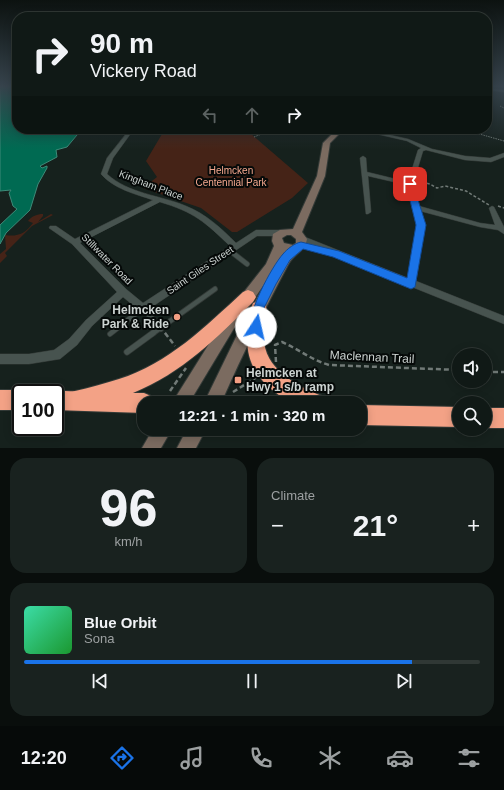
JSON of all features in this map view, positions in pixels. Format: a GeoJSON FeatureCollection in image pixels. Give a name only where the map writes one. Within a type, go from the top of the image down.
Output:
{"type":"FeatureCollection","features":[{"type":"Feature","properties":{"kind":"highway"},"geometry":{"type":"LineString","coordinates":[[253,302],[255,345],[264,375],[301,396]]}},
{"type":"Feature","properties":{"kind":"highway"},"geometry":{"type":"LineString","coordinates":[[64,400],[126,386],[155,372],[187,352],[253,302]]}},
{"type":"Feature","properties":{"kind":"highway"},"geometry":{"type":"LineString","coordinates":[[0,400],[12,400]]}},
{"type":"Feature","properties":{"kind":"highway"},"geometry":{"type":"LineString","coordinates":[[64,400],[137,403]]}},
{"type":"Feature","properties":{"kind":"highway"},"geometry":{"type":"LineString","coordinates":[[367,414],[452,417]]}},
{"type":"Feature","properties":{"kind":"highway"},"geometry":{"type":"LineString","coordinates":[[492,418],[504,418]]}},
{"type":"Feature","properties":{"kind":"main road"},"geometry":{"type":"LineString","coordinates":[[215,396],[253,302],[271,266],[290,239],[304,214],[322,176],[327,143],[334,134]]}},
{"type":"Feature","properties":{"kind":"main road"},"geometry":{"type":"LineString","coordinates":[[185,396],[286,257],[290,239]]}},
{"type":"Feature","properties":{"kind":"main road"},"geometry":{"type":"LineString","coordinates":[[151,448],[159,436]]}},
{"type":"Feature","properties":{"kind":"main road"},"geometry":{"type":"LineString","coordinates":[[186,448],[193,436]]}},
{"type":"Feature","properties":{"kind":"street","name":"Kingham Place"},"geometry":{"type":"LineString","coordinates":[[128,134],[110,158],[104,174],[107,178],[124,187],[192,211],[218,230],[232,248]]}},
{"type":"Feature","properties":{"kind":"street"},"geometry":{"type":"LineString","coordinates":[[380,134],[408,140],[426,148],[474,160],[491,160],[504,155]]}},
{"type":"Feature","properties":{"kind":"street"},"geometry":{"type":"LineString","coordinates":[[411,284],[421,225],[410,182],[422,150],[426,148]]}},
{"type":"Feature","properties":{"kind":"street"},"geometry":{"type":"LineString","coordinates":[[363,158],[368,212]]}},
{"type":"Feature","properties":{"kind":"street"},"geometry":{"type":"LineString","coordinates":[[364,173],[410,182]]}},
{"type":"Feature","properties":{"kind":"street"},"geometry":{"type":"LineString","coordinates":[[75,242],[160,199]]}},
{"type":"Feature","properties":{"kind":"street"},"geometry":{"type":"LineString","coordinates":[[415,206],[502,230]]}},
{"type":"Feature","properties":{"kind":"street"},"geometry":{"type":"LineString","coordinates":[[492,208],[502,230]]}},
{"type":"Feature","properties":{"kind":"street","name":"Stillwater Road"},"geometry":{"type":"LineString","coordinates":[[53,228],[75,242],[124,292],[143,308]]}},
{"type":"Feature","properties":{"kind":"street","name":"Saint Giles Street"},"geometry":{"type":"LineString","coordinates":[[143,308],[256,233],[290,239],[336,254],[504,320]]}},
{"type":"Feature","properties":{"kind":"street"},"geometry":{"type":"LineString","coordinates":[[0,359],[30,359],[56,355],[74,342],[89,323],[124,292]]}},
{"type":"Feature","properties":{"kind":"lane"},"geometry":{"type":"LineString","coordinates":[[232,248],[246,264]]}},
{"type":"Feature","properties":{"kind":"lane"},"geometry":{"type":"LineString","coordinates":[[126,352],[214,290]]}},
{"type":"Feature","properties":{"kind":"lane"},"geometry":{"type":"LineString","coordinates":[[110,334],[143,308],[160,329]]}},
{"type":"Feature","properties":{"kind":"path"},"geometry":{"type":"LineString","coordinates":[[254,137],[264,134]]}},
{"type":"Feature","properties":{"kind":"path"},"geometry":{"type":"LineString","coordinates":[[479,134],[504,141]]}},
{"type":"Feature","properties":{"kind":"path"},"geometry":{"type":"LineString","coordinates":[[410,182],[430,184],[437,188],[445,186],[466,191],[492,208]]}},
{"type":"Feature","properties":{"kind":"path"},"geometry":{"type":"LineString","coordinates":[[169,338],[179,351]]}},
{"type":"Feature","properties":{"kind":"path","name":"Maclennan Trail"},"geometry":{"type":"LineString","coordinates":[[264,375],[273,369],[276,363],[275,345],[282,342],[298,349],[319,362],[329,365],[452,370]]}},
{"type":"Feature","properties":{"kind":"path"},"geometry":{"type":"LineString","coordinates":[[170,391],[188,365]]}},
{"type":"Feature","properties":{"kind":"path"},"geometry":{"type":"LineString","coordinates":[[492,372],[504,372]]}},
{"type":"Feature","properties":{"kind":"path"},"geometry":{"type":"LineString","coordinates":[[233,392],[264,375]]}},
{"type":"Feature","properties":{"kind":"green space","name":"Helmcken Centennial Park"},"geometry":{"type":"Polygon","coordinates":[[[162,134],[251,134],[308,183],[292,198],[237,232],[232,232],[201,208],[143,188],[157,177],[146,161],[162,134]]]}},
{"type":"Feature","properties":{"kind":"green space"},"geometry":{"type":"Polygon","coordinates":[[[39,214],[43,214],[38,222],[51,214],[53,215],[32,226],[5,253],[7,256],[0,263],[0,254],[6,249],[5,235],[13,236],[24,232],[33,223],[28,221],[30,219],[39,214]]]}},
{"type":"Feature","properties":{"kind":"shaded area"},"geometry":{"type":"Polygon","coordinates":[[[0,107],[12,107],[12,134],[78,134],[67,147],[56,150],[57,157],[40,166],[42,168],[47,166],[47,168],[38,184],[30,210],[6,233],[0,244],[0,225],[17,209],[13,206],[9,193],[11,190],[0,191],[0,107]]]}},
{"type":"Feature","properties":{"kind":"place","name":"Helmcken Park & Ride"},"geometry":{"type":"Point","coordinates":[177,317]}},
{"type":"Feature","properties":{"kind":"place","name":"Helmcken at Hwy 1 s/b ramp"},"geometry":{"type":"Point","coordinates":[238,380]}},
{"type":"Feature","properties":{"kind":"route"},"geometry":{"type":"LineString","coordinates":[[256,327],[259,308],[286,257],[301,245],[336,254],[411,284],[421,225],[410,184]]}}]}
